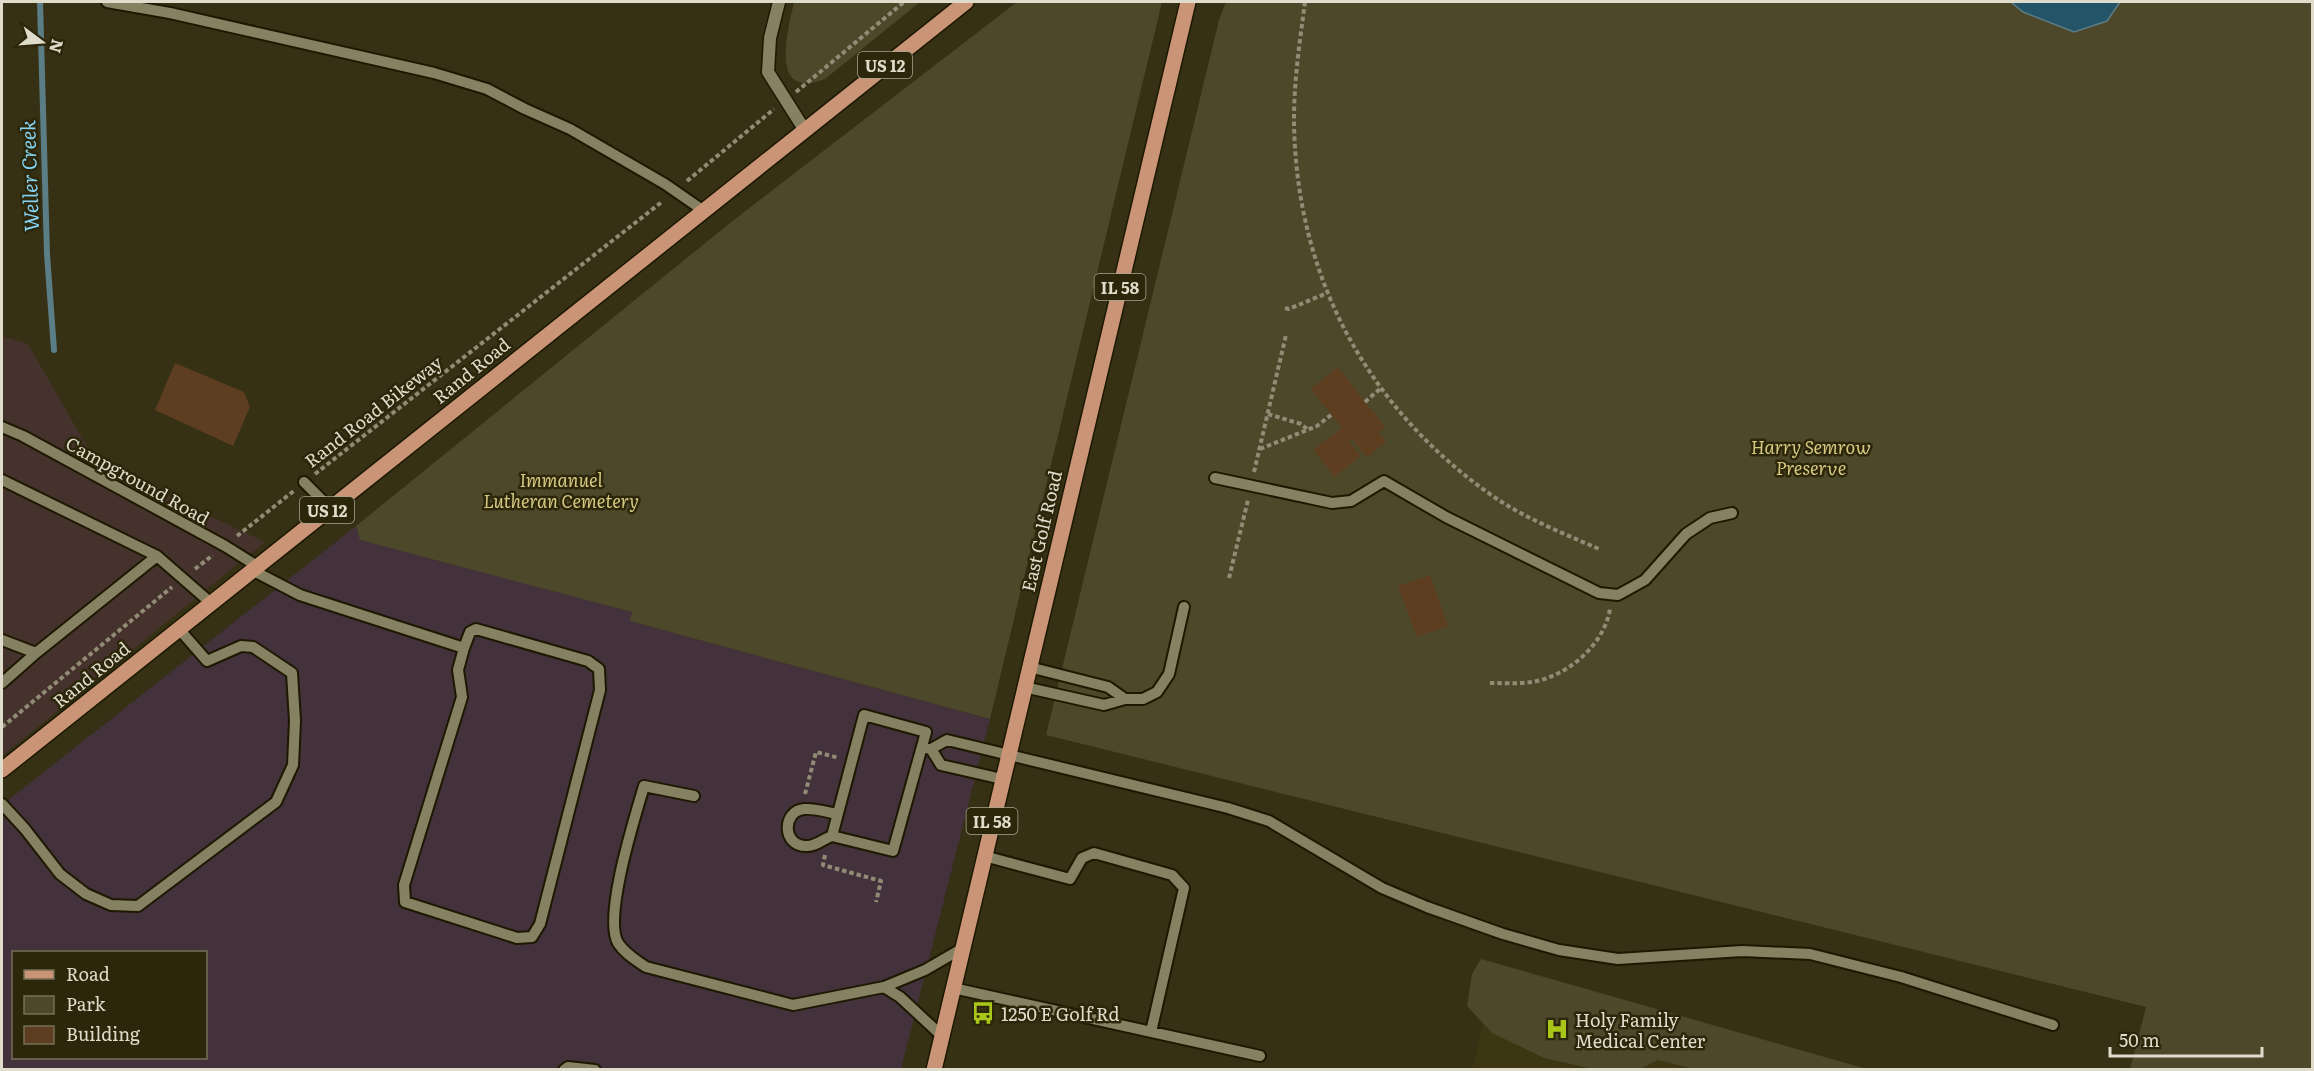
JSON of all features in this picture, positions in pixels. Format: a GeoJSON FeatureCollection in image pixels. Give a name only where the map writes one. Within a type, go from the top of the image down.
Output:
{"type":"FeatureCollection","features":[{"type":"Feature","properties":{"kind":"main road","name":"Rand Road"},"geometry":{"type":"LineString","coordinates":[[2,770],[966,2]]}},
{"type":"Feature","properties":{"kind":"main road","name":"East Golf Road"},"geometry":{"type":"LineString","coordinates":[[934,1070],[1188,2]]}},
{"type":"Feature","properties":{"kind":"street"},"geometry":{"type":"LineString","coordinates":[[779,2],[770,38],[768,72],[804,129]]}},
{"type":"Feature","properties":{"kind":"lane"},"geometry":{"type":"LineString","coordinates":[[109,2],[170,13],[434,73],[487,88],[525,109],[570,129],[675,191],[704,211]]}},
{"type":"Feature","properties":{"kind":"lane","name":"Campground Road"},"geometry":{"type":"LineString","coordinates":[[2,427],[23,436],[225,546],[254,568],[300,595],[464,648]]}},
{"type":"Feature","properties":{"kind":"lane"},"geometry":{"type":"LineString","coordinates":[[1215,478],[1332,503],[1351,501],[1384,481],[1446,517],[1560,576],[1599,593],[1618,595],[1645,580],[1686,534],[1710,518],[1732,513]]}},
{"type":"Feature","properties":{"kind":"lane"},"geometry":{"type":"LineString","coordinates":[[2,480],[157,556],[211,603]]}},
{"type":"Feature","properties":{"kind":"lane"},"geometry":{"type":"LineString","coordinates":[[304,482],[330,508]]}},
{"type":"Feature","properties":{"kind":"lane"},"geometry":{"type":"LineString","coordinates":[[2,683],[157,556]]}},
{"type":"Feature","properties":{"kind":"lane"},"geometry":{"type":"LineString","coordinates":[[1024,687],[1104,705],[1125,699],[1143,699],[1157,692],[1169,674],[1184,607]]}},
{"type":"Feature","properties":{"kind":"lane"},"geometry":{"type":"LineString","coordinates":[[2,804],[26,829],[60,874],[86,894],[111,905],[138,906],[276,802],[292,765],[295,721],[292,673],[253,647],[241,646],[207,661],[178,629]]}},
{"type":"Feature","properties":{"kind":"lane"},"geometry":{"type":"LineString","coordinates":[[476,629],[588,661],[599,669],[600,690],[540,924],[532,937],[517,938],[405,902],[404,885],[462,697],[458,670],[464,648],[470,632],[476,629]]}},
{"type":"Feature","properties":{"kind":"lane"},"geometry":{"type":"LineString","coordinates":[[2,640],[36,653]]}},
{"type":"Feature","properties":{"kind":"lane"},"geometry":{"type":"LineString","coordinates":[[1029,667],[1108,687],[1125,699]]}},
{"type":"Feature","properties":{"kind":"lane"},"geometry":{"type":"LineString","coordinates":[[832,836],[864,715],[926,732],[927,748],[892,851],[832,836],[809,846],[801,846],[790,837],[787,830],[791,816],[803,809],[837,814]]}},
{"type":"Feature","properties":{"kind":"lane"},"geometry":{"type":"LineString","coordinates":[[927,748],[947,740],[1008,753],[1228,808],[1269,821],[1382,888],[1426,907],[1503,934],[1559,950],[1618,959],[1742,951],[1810,954],[1901,977],[2053,1025]]}},
{"type":"Feature","properties":{"kind":"lane"},"geometry":{"type":"LineString","coordinates":[[927,748],[941,765],[1002,779]]}},
{"type":"Feature","properties":{"kind":"lane"},"geometry":{"type":"LineString","coordinates":[[694,796],[644,786],[615,904],[614,929],[618,943],[628,955],[646,967],[793,1005],[884,987],[925,970],[963,948]]}},
{"type":"Feature","properties":{"kind":"lane"},"geometry":{"type":"LineString","coordinates":[[984,856],[1070,879],[1082,858],[1094,853],[1172,875],[1184,888],[1151,1032]]}},
{"type":"Feature","properties":{"kind":"lane"},"geometry":{"type":"LineString","coordinates":[[884,987],[900,998],[942,1036]]}},
{"type":"Feature","properties":{"kind":"lane"},"geometry":{"type":"LineString","coordinates":[[953,988],[1260,1056]]}},
{"type":"Feature","properties":{"kind":"lane"},"geometry":{"type":"LineString","coordinates":[[564,1070],[568,1067],[595,1070]]}},
{"type":"Feature","properties":{"kind":"path"},"geometry":{"type":"LineString","coordinates":[[807,83],[904,2]]}},
{"type":"Feature","properties":{"kind":"path"},"geometry":{"type":"LineString","coordinates":[[1305,2],[1294,118],[1301,199],[1327,293],[1360,359],[1418,434],[1454,466],[1498,500],[1542,524],[1599,549]]}},
{"type":"Feature","properties":{"kind":"path","name":"Rand Road Bikeway"},"geometry":{"type":"LineString","coordinates":[[2,727],[183,578],[675,191],[762,119]]}},
{"type":"Feature","properties":{"kind":"path"},"geometry":{"type":"LineString","coordinates":[[1285,308],[1289,309],[1327,293]]}},
{"type":"Feature","properties":{"kind":"path"},"geometry":{"type":"LineString","coordinates":[[1230,578],[1286,335]]}},
{"type":"Feature","properties":{"kind":"path"},"geometry":{"type":"LineString","coordinates":[[1365,402],[1381,388]]}},
{"type":"Feature","properties":{"kind":"path"},"geometry":{"type":"LineString","coordinates":[[1268,414],[1301,424],[1307,429]]}},
{"type":"Feature","properties":{"kind":"path"},"geometry":{"type":"LineString","coordinates":[[1260,449],[1317,426],[1331,415]]}},
{"type":"Feature","properties":{"kind":"path"},"geometry":{"type":"LineString","coordinates":[[1490,683],[1533,682],[1561,672],[1580,659],[1602,633],[1612,594]]}},
{"type":"Feature","properties":{"kind":"shaded area"},"geometry":{"type":"Polygon","coordinates":[[[2,336],[28,344],[96,462],[265,542],[2,756],[2,336]]]}},
{"type":"Feature","properties":{"kind":"shaded area"},"geometry":{"type":"Polygon","coordinates":[[[356,526],[361,540],[633,612],[631,621],[990,719],[901,1069],[2,1070],[2,805],[356,526]]]}},
{"type":"Feature","properties":{"kind":"shaded area","name":"Holy Family Medical Center"},"geometry":{"type":"Polygon","coordinates":[[[1492,989],[1771,1070],[1472,1070],[1492,989]]]}},
{"type":"Feature","properties":{"kind":"green space"},"geometry":{"type":"Polygon","coordinates":[[[794,2],[920,2],[825,79],[807,83],[795,80],[789,72],[786,59],[788,29],[794,2]]]}},
{"type":"Feature","properties":{"kind":"green space","name":"Immanuel Lutheran Cemetery"},"geometry":{"type":"Polygon","coordinates":[[[1017,2],[1162,2],[990,719],[630,621],[632,612],[360,540],[356,526],[730,223],[1017,2]]]}},
{"type":"Feature","properties":{"kind":"green space","name":"Harry Semrow Preserve"},"geometry":{"type":"Polygon","coordinates":[[[1226,2],[2312,2],[2312,1069],[2130,1069],[2146,1007],[1046,735],[1219,20],[1226,2]]]}},
{"type":"Feature","properties":{"kind":"green space"},"geometry":{"type":"Polygon","coordinates":[[[1481,959],[1867,1069],[1698,1070],[1658,1060],[1640,1069],[1598,1070],[1544,1058],[1492,1033],[1467,1006],[1472,974],[1481,959]]]}},
{"type":"Feature","properties":{"kind":"water"},"geometry":{"type":"Polygon","coordinates":[[[2011,2],[2120,2],[2107,21],[2074,32],[2023,12],[2011,2]]]}},
{"type":"Feature","properties":{"kind":"building"},"geometry":{"type":"Polygon","coordinates":[[[175,363],[244,392],[250,407],[233,446],[155,410],[175,363]]]}},
{"type":"Feature","properties":{"kind":"building"},"geometry":{"type":"Polygon","coordinates":[[[1338,367],[1385,427],[1378,432],[1386,442],[1367,457],[1352,439],[1349,441],[1360,456],[1335,477],[1313,450],[1342,428],[1311,389],[1338,367]]]}},
{"type":"Feature","properties":{"kind":"building"},"geometry":{"type":"Polygon","coordinates":[[[1430,575],[1448,626],[1417,637],[1398,586],[1430,575]]]}},
{"type":"Feature","properties":{"kind":"waterway","name":"Weller Creek"},"geometry":{"type":"LineString","coordinates":[[40,2],[47,254],[54,350]]}},
{"type":"Feature","properties":{"kind":"place","name":"1250 E Golf Rd"},"geometry":{"type":"Point","coordinates":[983,1013]}},
{"type":"Feature","properties":{"kind":"place","name":"Holy Family Medical Center"},"geometry":{"type":"Point","coordinates":[1557,1029]}}]}
